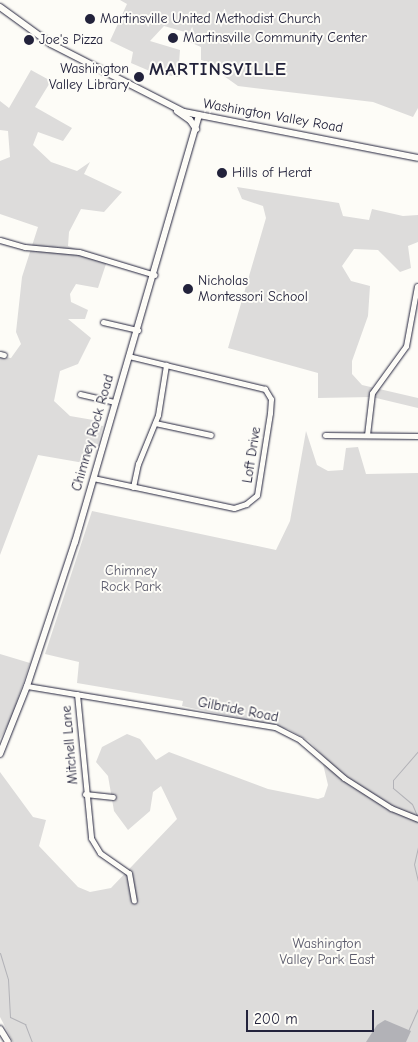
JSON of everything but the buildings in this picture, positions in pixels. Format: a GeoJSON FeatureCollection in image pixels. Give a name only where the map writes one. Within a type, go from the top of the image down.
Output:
{"type":"FeatureCollection","features":[{"type":"Feature","properties":{"kind":"street","name":"Washington Valley Road"},"geometry":{"type":"LineString","coordinates":[[0,8],[51,44],[174,108],[199,116],[332,139],[418,158]]}},
{"type":"Feature","properties":{"kind":"street"},"geometry":{"type":"LineString","coordinates":[[174,108],[190,120],[196,129]]}},
{"type":"Feature","properties":{"kind":"street","name":"Chimney Rock Road"},"geometry":{"type":"LineString","coordinates":[[0,754],[27,686],[93,478],[114,402],[155,275],[199,116]]}},
{"type":"Feature","properties":{"kind":"street"},"geometry":{"type":"LineString","coordinates":[[0,240],[25,247],[80,252],[155,275]]}},
{"type":"Feature","properties":{"kind":"street"},"geometry":{"type":"LineString","coordinates":[[367,435],[372,393],[406,346],[417,286]]}},
{"type":"Feature","properties":{"kind":"street"},"geometry":{"type":"LineString","coordinates":[[103,322],[138,330]]}},
{"type":"Feature","properties":{"kind":"street","name":"Loft Drive"},"geometry":{"type":"LineString","coordinates":[[93,478],[234,508],[250,502],[257,495],[270,413],[269,394],[253,384],[129,356]]}},
{"type":"Feature","properties":{"kind":"street"},"geometry":{"type":"LineString","coordinates":[[133,487],[138,464],[156,423],[166,365]]}},
{"type":"Feature","properties":{"kind":"street"},"geometry":{"type":"LineString","coordinates":[[80,394],[114,402]]}},
{"type":"Feature","properties":{"kind":"street"},"geometry":{"type":"LineString","coordinates":[[156,423],[211,435]]}},
{"type":"Feature","properties":{"kind":"street"},"geometry":{"type":"LineString","coordinates":[[325,435],[418,436]]}},
{"type":"Feature","properties":{"kind":"street","name":"Gilbride Road"},"geometry":{"type":"LineString","coordinates":[[27,686],[275,727],[300,740],[344,778],[391,808],[418,819]]}},
{"type":"Feature","properties":{"kind":"street","name":"Mitchell Lane"},"geometry":{"type":"LineString","coordinates":[[77,694],[85,794],[94,846],[129,873],[134,901]]}},
{"type":"Feature","properties":{"kind":"street","name":"Mitchell Lane"},"geometry":{"type":"LineString","coordinates":[[85,794],[113,798]]}},
{"type":"Feature","properties":{"kind":"street"},"geometry":{"type":"LineString","coordinates":[[0,1029],[8,1042]]}},
{"type":"Feature","properties":{"kind":"green space"},"geometry":{"type":"Polygon","coordinates":[[[120,0],[418,0],[418,108],[413,117],[373,102],[238,86],[224,76],[226,68],[201,60],[201,47],[185,40],[185,32],[164,26],[150,41],[180,50],[178,77],[152,72],[131,63],[133,52],[110,41],[127,4],[120,0]]]}},
{"type":"Feature","properties":{"kind":"green space"},"geometry":{"type":"Polygon","coordinates":[[[31,70],[51,81],[35,107],[72,128],[63,141],[38,132],[33,145],[51,162],[77,171],[90,162],[84,174],[122,192],[104,212],[81,209],[69,232],[68,246],[107,261],[98,288],[76,284],[70,294],[71,302],[88,310],[85,319],[68,319],[91,338],[78,364],[60,371],[54,401],[70,416],[99,421],[98,425],[103,426],[98,444],[91,443],[84,463],[38,455],[0,555],[0,356],[11,358],[21,344],[16,332],[22,277],[38,227],[0,214],[0,161],[10,157],[8,131],[0,130],[0,101],[9,108],[31,70]]]}},
{"type":"Feature","properties":{"kind":"green space"},"geometry":{"type":"Polygon","coordinates":[[[237,187],[339,203],[343,216],[369,220],[372,209],[403,216],[418,215],[418,242],[408,246],[411,268],[400,272],[378,250],[354,249],[342,266],[351,281],[370,286],[368,316],[352,361],[352,374],[362,385],[418,398],[418,408],[372,397],[318,398],[318,373],[228,348],[266,218],[263,206],[242,199],[237,187]]]}},
{"type":"Feature","properties":{"kind":"green space"},"geometry":{"type":"Polygon","coordinates":[[[306,431],[317,465],[328,471],[343,470],[346,448],[358,447],[366,474],[418,473],[418,1042],[13,1042],[0,1017],[0,772],[33,817],[46,820],[39,846],[78,887],[90,892],[111,888],[177,819],[161,786],[153,792],[150,811],[128,830],[114,811],[108,776],[96,762],[102,747],[127,734],[140,739],[156,760],[169,752],[268,789],[318,799],[324,797],[328,785],[323,764],[327,760],[309,741],[288,729],[182,706],[183,701],[77,683],[79,662],[45,654],[92,511],[276,550],[290,521],[306,431]]]}},
{"type":"Feature","properties":{"kind":"green space"},"geometry":{"type":"Polygon","coordinates":[[[0,654],[30,663],[11,719],[0,739],[0,654]]]}},
{"type":"Feature","properties":{"kind":"shaded area"},"geometry":{"type":"Polygon","coordinates":[[[385,1020],[411,1031],[406,1042],[366,1042],[377,1025],[385,1020]]]}},
{"type":"Feature","properties":{"kind":"waterway"},"geometry":{"type":"LineString","coordinates":[[418,751],[393,780],[393,788],[412,804],[418,818]]}},
{"type":"Feature","properties":{"kind":"waterway"},"geometry":{"type":"LineString","coordinates":[[418,847],[414,864],[418,882]]}},
{"type":"Feature","properties":{"kind":"waterway"},"geometry":{"type":"LineString","coordinates":[[0,953],[8,979],[10,1017],[25,1024],[32,1042]]}},
{"type":"Feature","properties":{"kind":"waterway"},"geometry":{"type":"LineString","coordinates":[[408,1031],[418,1009]]}},
{"type":"Feature","properties":{"kind":"place","name":"Martinsville United Methodist Church"},"geometry":{"type":"Point","coordinates":[90,19]}},
{"type":"Feature","properties":{"kind":"place","name":"Martinsville Community Center"},"geometry":{"type":"Point","coordinates":[173,38]}},
{"type":"Feature","properties":{"kind":"place","name":"Joe's Pizza"},"geometry":{"type":"Point","coordinates":[29,40]}},
{"type":"Feature","properties":{"kind":"place","name":"Washington Valley Library"},"geometry":{"type":"Point","coordinates":[139,77]}},
{"type":"Feature","properties":{"kind":"place","name":"Hills of Herat"},"geometry":{"type":"Point","coordinates":[222,173]}},
{"type":"Feature","properties":{"kind":"place","name":"Nicholas Montessori School"},"geometry":{"type":"Point","coordinates":[188,289]}},
{"type":"Feature","properties":{"kind":"district","name":"MARTINSVILLE"},"geometry":{"type":"Point","coordinates":[218,70]}},
{"type":"Feature","properties":{"kind":"park label","name":"Chimney Rock Park"},"geometry":{"type":"Point","coordinates":[131,580]}},
{"type":"Feature","properties":{"kind":"park label","name":"Washington Valley Park East"},"geometry":{"type":"Point","coordinates":[327,952]}}]}
